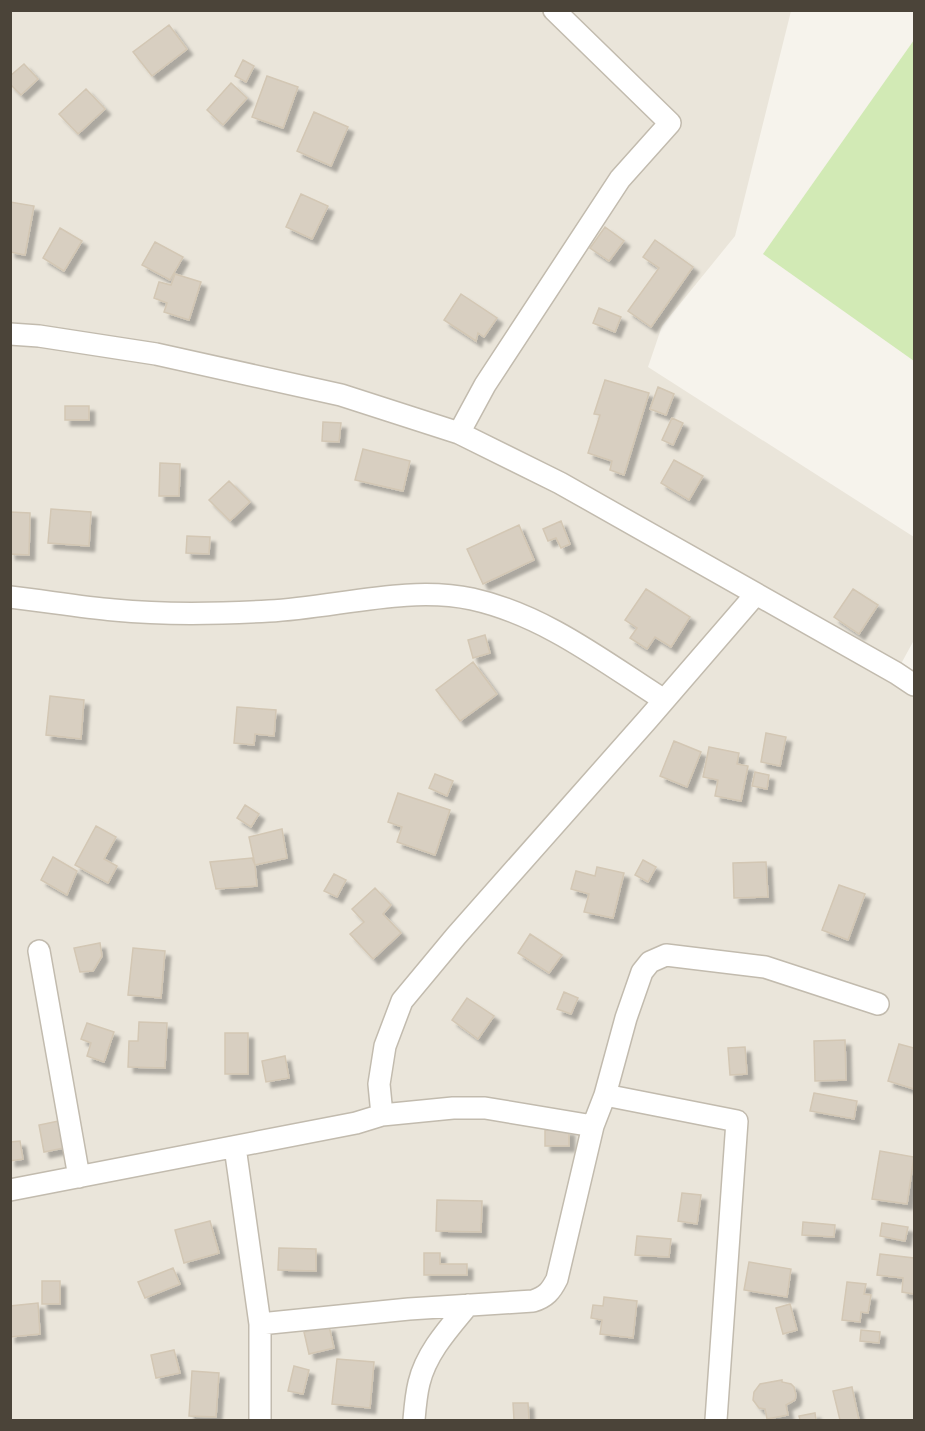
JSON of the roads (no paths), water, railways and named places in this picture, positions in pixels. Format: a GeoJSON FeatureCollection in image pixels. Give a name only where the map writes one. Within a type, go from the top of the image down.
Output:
{"type":"FeatureCollection","features":[{"type":"Feature","properties":{"kind":"street"},"geometry":{"type":"LineString","coordinates":[[459,433],[485,385],[620,179],[670,123],[554,10]]}},
{"type":"Feature","properties":{"kind":"street"},"geometry":{"type":"LineString","coordinates":[[10,334],[39,336],[156,354],[295,384],[341,395],[459,433],[560,483],[896,673],[915,686]]}},
{"type":"Feature","properties":{"kind":"street"},"geometry":{"type":"LineString","coordinates":[[382,1115],[379,1084],[385,1046],[402,1001],[456,936],[756,594]]}},
{"type":"Feature","properties":{"kind":"street"},"geometry":{"type":"LineString","coordinates":[[10,597],[114,610],[195,614],[271,611],[406,596],[438,595],[472,599],[521,615],[555,630],[664,700]]}},
{"type":"Feature","properties":{"kind":"street"},"geometry":{"type":"LineString","coordinates":[[39,951],[79,1177]]}},
{"type":"Feature","properties":{"kind":"street"},"geometry":{"type":"LineString","coordinates":[[260,1324],[533,1301],[544,1298],[557,1279],[593,1126],[606,1095],[626,1018],[642,972],[650,962],[666,955],[765,967],[878,1004]]}},
{"type":"Feature","properties":{"kind":"street"},"geometry":{"type":"LineString","coordinates":[[606,1095],[737,1121],[716,1420]]}},
{"type":"Feature","properties":{"kind":"street"},"geometry":{"type":"LineString","coordinates":[[10,1190],[356,1123],[382,1115],[453,1108],[485,1108],[593,1126]]}},
{"type":"Feature","properties":{"kind":"street"},"geometry":{"type":"LineString","coordinates":[[235,1147],[260,1324],[260,1420]]}},
{"type":"Feature","properties":{"kind":"street"},"geometry":{"type":"LineString","coordinates":[[414,1420],[419,1383],[427,1362],[468,1305]]}}]}
